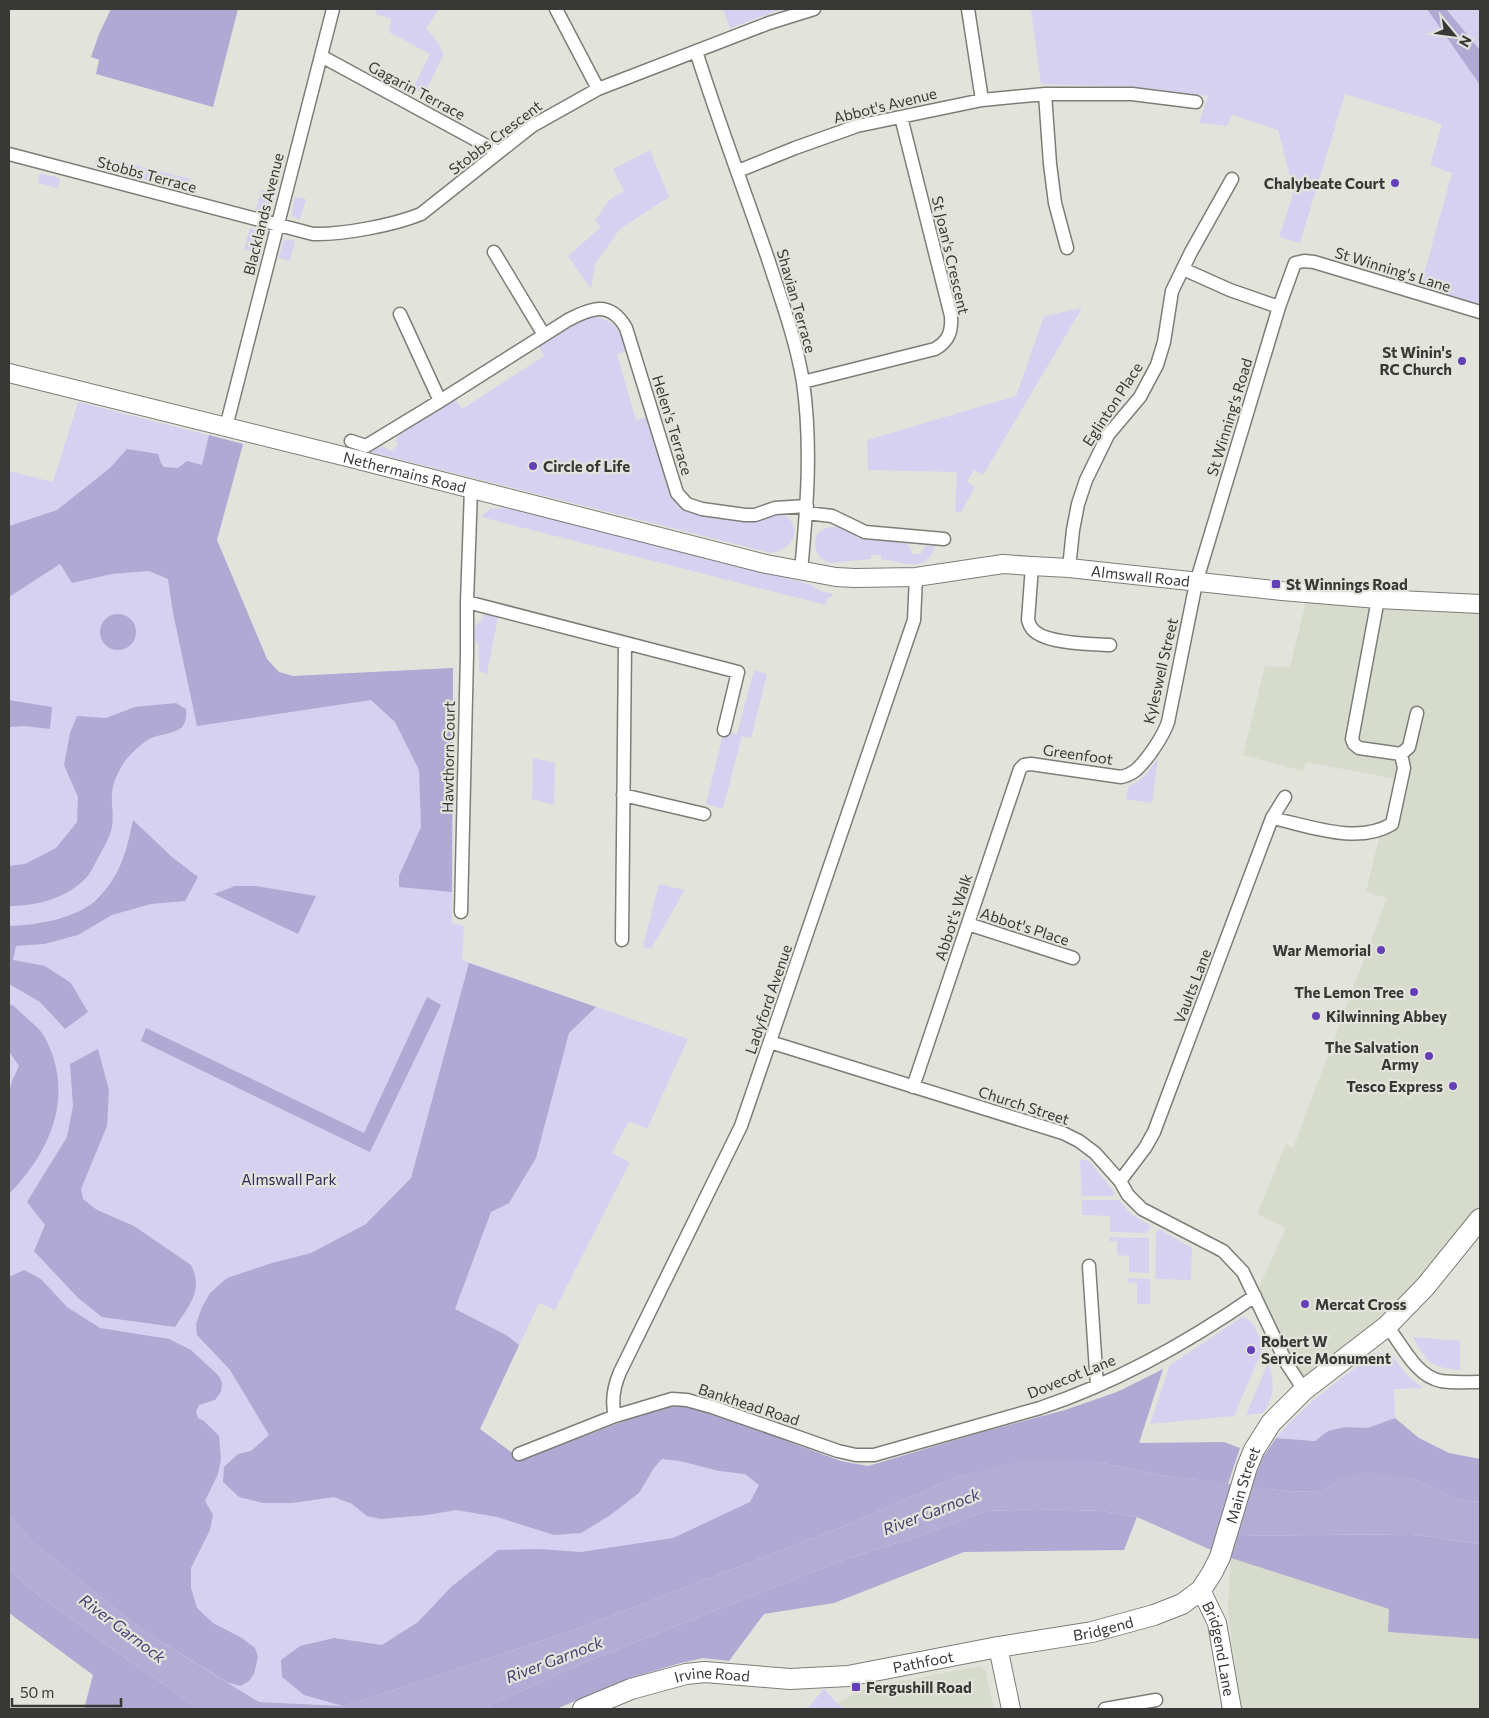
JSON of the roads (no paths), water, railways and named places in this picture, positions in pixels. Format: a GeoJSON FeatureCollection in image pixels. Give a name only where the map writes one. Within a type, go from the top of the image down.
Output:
{"type":"FeatureCollection","features":[{"type":"Feature","properties":{"kind":"main road","name":"Nethermains Road"},"geometry":{"type":"LineString","coordinates":[[9,373],[801,571]]}},
{"type":"Feature","properties":{"kind":"main road","name":"Almswall Road"},"geometry":{"type":"LineString","coordinates":[[801,571],[836,577],[916,577],[1003,564],[1069,568],[1196,583],[1378,599],[1480,604]]}},
{"type":"Feature","properties":{"kind":"main road","name":"Main Street"},"geometry":{"type":"LineString","coordinates":[[1201,1590],[1220,1556],[1254,1450],[1271,1423],[1304,1390],[1387,1326],[1425,1286],[1480,1219]]}},
{"type":"Feature","properties":{"kind":"main road","name":"Bridgend"},"geometry":{"type":"LineString","coordinates":[[998,1646],[1092,1632],[1122,1625],[1170,1610],[1201,1590]]}},
{"type":"Feature","properties":{"kind":"main road","name":"Bridgend Lane"},"geometry":{"type":"LineString","coordinates":[[1201,1590],[1217,1623],[1232,1709]]}},
{"type":"Feature","properties":{"kind":"main road","name":"Pathfoot"},"geometry":{"type":"LineString","coordinates":[[848,1676],[998,1646]]}},
{"type":"Feature","properties":{"kind":"main road"},"geometry":{"type":"LineString","coordinates":[[998,1646],[1011,1709]]}},
{"type":"Feature","properties":{"kind":"main road","name":"Irvine Road"},"geometry":{"type":"LineString","coordinates":[[583,1709],[631,1689],[686,1674],[705,1672],[790,1679],[848,1676]]}},
{"type":"Feature","properties":{"kind":"street","name":"Blacklands Avenue"},"geometry":{"type":"LineString","coordinates":[[226,427],[333,9]]}},
{"type":"Feature","properties":{"kind":"street"},"geometry":{"type":"LineString","coordinates":[[556,9],[598,89]]}},
{"type":"Feature","properties":{"kind":"street","name":"Stobbs Crescent"},"geometry":{"type":"LineString","coordinates":[[278,225],[313,234],[330,234],[407,219],[421,214],[532,126],[598,89],[769,23],[814,9]]}},
{"type":"Feature","properties":{"kind":"street"},"geometry":{"type":"LineString","coordinates":[[968,9],[982,100]]}},
{"type":"Feature","properties":{"kind":"street","name":"Shavian Terrace"},"geometry":{"type":"LineString","coordinates":[[696,51],[790,329],[803,382],[809,462],[801,571]]}},
{"type":"Feature","properties":{"kind":"street","name":"Gagarin Terrace"},"geometry":{"type":"LineString","coordinates":[[321,56],[498,152]]}},
{"type":"Feature","properties":{"kind":"street"},"geometry":{"type":"LineString","coordinates":[[1045,94],[1055,203],[1067,248]]}},
{"type":"Feature","properties":{"kind":"street","name":"Abbot's Avenue"},"geometry":{"type":"LineString","coordinates":[[738,171],[795,148],[858,126],[982,100],[1045,94],[1132,94],[1196,102]]}},
{"type":"Feature","properties":{"kind":"street","name":"St Joan's Crescent"},"geometry":{"type":"LineString","coordinates":[[803,382],[935,349],[947,340],[951,326],[951,316],[901,117]]}},
{"type":"Feature","properties":{"kind":"street","name":"Stobbs Terrace"},"geometry":{"type":"LineString","coordinates":[[9,154],[278,225]]}},
{"type":"Feature","properties":{"kind":"street","name":"Eglinton Place"},"geometry":{"type":"LineString","coordinates":[[1069,568],[1074,522],[1086,480],[1108,435],[1140,397],[1157,365],[1164,342],[1172,292],[1191,252],[1232,179]]}},
{"type":"Feature","properties":{"kind":"street"},"geometry":{"type":"LineString","coordinates":[[494,252],[544,335]]}},
{"type":"Feature","properties":{"kind":"street","name":"St Winning's Lane"},"geometry":{"type":"LineString","coordinates":[[1295,263],[1304,261],[1314,262],[1480,312]]}},
{"type":"Feature","properties":{"kind":"street","name":"St Winning's Road"},"geometry":{"type":"LineString","coordinates":[[1196,583],[1279,307],[1295,263]]}},
{"type":"Feature","properties":{"kind":"street"},"geometry":{"type":"LineString","coordinates":[[1183,269],[1230,290],[1279,307]]}},
{"type":"Feature","properties":{"kind":"street","name":"Helen's Terrace"},"geometry":{"type":"LineString","coordinates":[[350,441],[366,446],[544,335],[588,310],[596,308],[610,311],[623,322],[626,328],[677,493],[687,504],[702,509],[746,515],[755,515],[780,507],[807,509],[832,516],[865,532],[944,539]]}},
{"type":"Feature","properties":{"kind":"street"},"geometry":{"type":"LineString","coordinates":[[400,314],[440,401]]}},
{"type":"Feature","properties":{"kind":"street","name":"Hawthorn Court"},"geometry":{"type":"LineString","coordinates":[[461,912],[467,654],[466,602],[471,489]]}},
{"type":"Feature","properties":{"kind":"street"},"geometry":{"type":"LineString","coordinates":[[1032,566],[1028,620],[1031,628],[1037,633],[1053,640],[1110,645]]}},
{"type":"Feature","properties":{"kind":"street","name":"Ladyford Avenue"},"geometry":{"type":"LineString","coordinates":[[615,1416],[613,1409],[616,1381],[741,1126],[914,620],[916,577]]}},
{"type":"Feature","properties":{"kind":"street","name":"Kyleswell Street"},"geometry":{"type":"LineString","coordinates":[[1121,777],[1135,771],[1165,731],[1196,583]]}},
{"type":"Feature","properties":{"kind":"street"},"geometry":{"type":"LineString","coordinates":[[1378,599],[1352,739],[1354,744],[1359,748],[1400,754],[1409,747],[1417,713]]}},
{"type":"Feature","properties":{"kind":"street"},"geometry":{"type":"LineString","coordinates":[[466,602],[738,672],[724,730]]}},
{"type":"Feature","properties":{"kind":"street"},"geometry":{"type":"LineString","coordinates":[[622,940],[625,643]]}},
{"type":"Feature","properties":{"kind":"street"},"geometry":{"type":"LineString","coordinates":[[1272,818],[1347,834],[1363,834],[1381,830],[1392,824],[1404,768],[1400,754]]}},
{"type":"Feature","properties":{"kind":"street","name":"Greenfoot"},"geometry":{"type":"LineString","coordinates":[[1031,764],[1121,777]]}},
{"type":"Feature","properties":{"kind":"street","name":"Abbot's Walk"},"geometry":{"type":"LineString","coordinates":[[913,1087],[1017,774],[1024,765],[1031,764]]}},
{"type":"Feature","properties":{"kind":"street"},"geometry":{"type":"LineString","coordinates":[[623,795],[704,814]]}},
{"type":"Feature","properties":{"kind":"street","name":"Vaults Lane"},"geometry":{"type":"LineString","coordinates":[[1120,1181],[1145,1148],[1154,1132],[1272,818],[1285,797]]}},
{"type":"Feature","properties":{"kind":"street","name":"Abbot's Place"},"geometry":{"type":"LineString","coordinates":[[968,924],[1073,958]]}},
{"type":"Feature","properties":{"kind":"street","name":"Church Street"},"geometry":{"type":"LineString","coordinates":[[770,1042],[1072,1137],[1095,1153],[1120,1181],[1128,1195],[1142,1209],[1222,1251],[1243,1272],[1287,1364],[1304,1390]]}},
{"type":"Feature","properties":{"kind":"street"},"geometry":{"type":"LineString","coordinates":[[1089,1266],[1097,1386]]}},
{"type":"Feature","properties":{"kind":"street","name":"Dovecot Lane"},"geometry":{"type":"LineString","coordinates":[[856,1455],[874,1455],[1031,1411],[1066,1399],[1097,1386],[1174,1347],[1256,1296]]}},
{"type":"Feature","properties":{"kind":"street"},"geometry":{"type":"LineString","coordinates":[[1387,1326],[1425,1374],[1440,1380],[1480,1382]]}},
{"type":"Feature","properties":{"kind":"street","name":"Bankhead Road"},"geometry":{"type":"LineString","coordinates":[[519,1454],[615,1416],[672,1399],[687,1400],[712,1407],[838,1451],[856,1455]]}},
{"type":"Feature","properties":{"kind":"street"},"geometry":{"type":"LineString","coordinates":[[1105,1709],[1156,1700]]}},
{"type":"Feature","properties":{"kind":"water","name":"River Garnock"},"geometry":{"type":"Polygon","coordinates":[[[1025,1460],[1098,1462],[1159,1475],[1287,1491],[1321,1492],[1342,1478],[1369,1472],[1410,1477],[1459,1500],[1480,1502],[1480,1544],[1411,1534],[1237,1536],[1211,1550],[1137,1517],[1102,1511],[1038,1509],[986,1511],[925,1534],[847,1559],[754,1595],[578,1665],[482,1709],[200,1709],[29,1588],[9,1568],[9,1515],[31,1541],[142,1630],[259,1702],[343,1706],[585,1626],[842,1527],[961,1475],[1025,1460]]]}},
{"type":"Feature","properties":{"kind":"place","name":"Chalybeate Court"},"geometry":{"type":"Point","coordinates":[1395,183]}},
{"type":"Feature","properties":{"kind":"place","name":"St Winin's RC Church"},"geometry":{"type":"Point","coordinates":[1462,361]}},
{"type":"Feature","properties":{"kind":"place","name":"Circle of Life"},"geometry":{"type":"Point","coordinates":[533,466]}},
{"type":"Feature","properties":{"kind":"place","name":"St Winnings Road"},"geometry":{"type":"Point","coordinates":[1276,584]}},
{"type":"Feature","properties":{"kind":"place","name":"War Memorial"},"geometry":{"type":"Point","coordinates":[1381,950]}},
{"type":"Feature","properties":{"kind":"place","name":"The Lemon Tree"},"geometry":{"type":"Point","coordinates":[1414,992]}},
{"type":"Feature","properties":{"kind":"place","name":"Kilwinning Abbey"},"geometry":{"type":"Point","coordinates":[1316,1016]}},
{"type":"Feature","properties":{"kind":"place","name":"The Salvation Army"},"geometry":{"type":"Point","coordinates":[1429,1056]}},
{"type":"Feature","properties":{"kind":"place","name":"Tesco Express"},"geometry":{"type":"Point","coordinates":[1453,1086]}},
{"type":"Feature","properties":{"kind":"place","name":"Mercat Cross"},"geometry":{"type":"Point","coordinates":[1305,1304]}},
{"type":"Feature","properties":{"kind":"place","name":"Robert W Service Monument"},"geometry":{"type":"Point","coordinates":[1251,1350]}},
{"type":"Feature","properties":{"kind":"place","name":"Fergushill Road"},"geometry":{"type":"Point","coordinates":[856,1687]}},
{"type":"Feature","properties":{"kind":"park label","name":"Almswall Park"},"geometry":{"type":"Point","coordinates":[289,1179]}}]}
